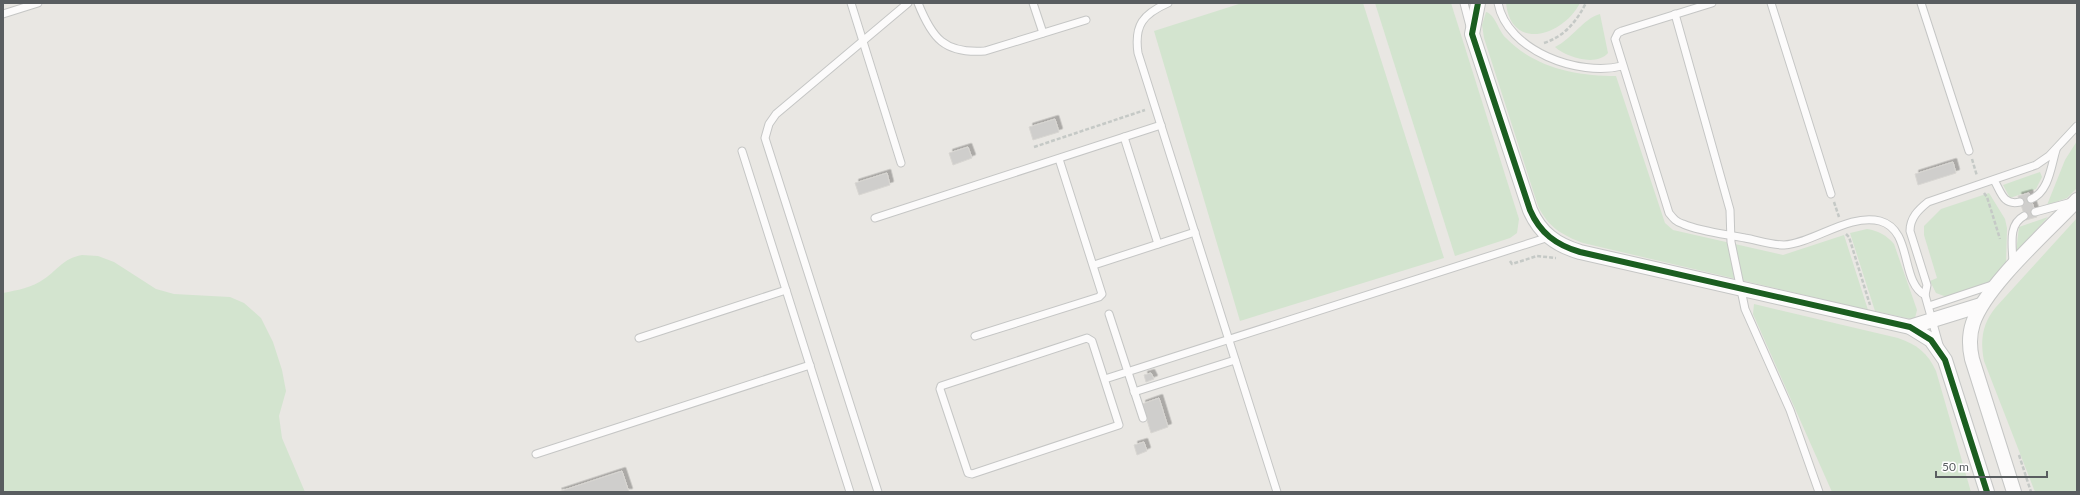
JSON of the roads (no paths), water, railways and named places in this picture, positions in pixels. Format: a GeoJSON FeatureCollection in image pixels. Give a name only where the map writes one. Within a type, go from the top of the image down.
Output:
{"type":"FeatureCollection","features":[{"type":"Feature","properties":{"kind":"street"},"geometry":{"type":"LineString","coordinates":[[1478,3],[1474,17],[1472,34],[1530,210],[1535,220],[1549,237],[1558,244],[1580,252],[1740,287],[1910,327],[1931,340],[1942,353],[1948,366],[1987,492]]}},
{"type":"Feature","properties":{"kind":"street"},"geometry":{"type":"LineString","coordinates":[[2014,492],[1970,349],[1971,330],[1981,305],[2013,267],[2076,201]]}},
{"type":"Feature","properties":{"kind":"street"},"geometry":{"type":"LineString","coordinates":[[1910,327],[1981,305]]}},
{"type":"Feature","properties":{"kind":"lane"},"geometry":{"type":"LineString","coordinates":[[3,14],[38,3]]}},
{"type":"Feature","properties":{"kind":"lane"},"geometry":{"type":"LineString","coordinates":[[851,3],[901,163]]}},
{"type":"Feature","properties":{"kind":"lane"},"geometry":{"type":"LineString","coordinates":[[878,492],[765,138],[769,124],[776,114],[908,3]]}},
{"type":"Feature","properties":{"kind":"lane"},"geometry":{"type":"LineString","coordinates":[[918,3],[926,24],[936,38],[951,48],[967,52],[985,51],[1086,20]]}},
{"type":"Feature","properties":{"kind":"lane"},"geometry":{"type":"LineString","coordinates":[[1033,3],[1043,33]]}},
{"type":"Feature","properties":{"kind":"lane"},"geometry":{"type":"LineString","coordinates":[[1168,3],[1156,8],[1142,20],[1136,40],[1138,53],[1277,492]]}},
{"type":"Feature","properties":{"kind":"lane"},"geometry":{"type":"LineString","coordinates":[[1464,3],[1472,34]]}},
{"type":"Feature","properties":{"kind":"lane"},"geometry":{"type":"LineString","coordinates":[[1498,3],[1503,19],[1510,29],[1532,47],[1548,57],[1568,65],[1597,69],[1622,66]]}},
{"type":"Feature","properties":{"kind":"lane"},"geometry":{"type":"LineString","coordinates":[[1712,3],[1618,33],[1615,39],[1622,66],[1669,213],[1674,219],[1685,225],[1784,245],[1842,226],[1871,220],[1887,224],[1894,229],[1903,248],[1915,285],[1925,296],[1942,353]]}},
{"type":"Feature","properties":{"kind":"lane"},"geometry":{"type":"LineString","coordinates":[[1771,3],[1831,194]]}},
{"type":"Feature","properties":{"kind":"lane"},"geometry":{"type":"LineString","coordinates":[[1921,3],[1969,151]]}},
{"type":"Feature","properties":{"kind":"lane"},"geometry":{"type":"LineString","coordinates":[[1675,14],[1726,195],[1732,226],[1731,235],[1740,287],[1747,316],[1792,416],[1819,492]]}},
{"type":"Feature","properties":{"kind":"lane"},"geometry":{"type":"LineString","coordinates":[[875,218],[1161,126]]}},
{"type":"Feature","properties":{"kind":"lane"},"geometry":{"type":"LineString","coordinates":[[1925,296],[1927,285],[1910,231],[1910,224],[1914,216],[1928,202],[2036,165],[2045,159],[2077,126]]}},
{"type":"Feature","properties":{"kind":"lane"},"geometry":{"type":"LineString","coordinates":[[1124,137],[1158,244]]}},
{"type":"Feature","properties":{"kind":"lane"},"geometry":{"type":"LineString","coordinates":[[2031,199],[2039,195],[2044,189],[2056,147]]}},
{"type":"Feature","properties":{"kind":"lane"},"geometry":{"type":"LineString","coordinates":[[742,151],[850,492]]}},
{"type":"Feature","properties":{"kind":"lane"},"geometry":{"type":"LineString","coordinates":[[975,336],[1101,296],[1102,292],[1094,265],[1059,159]]}},
{"type":"Feature","properties":{"kind":"lane"},"geometry":{"type":"LineString","coordinates":[[1994,180],[2006,202],[2010,204],[2020,202]]}},
{"type":"Feature","properties":{"kind":"lane"},"geometry":{"type":"LineString","coordinates":[[2035,212],[2076,201]]}},
{"type":"Feature","properties":{"kind":"lane"},"geometry":{"type":"LineString","coordinates":[[2013,267],[2013,227],[2018,220],[2024,216]]}},
{"type":"Feature","properties":{"kind":"lane"},"geometry":{"type":"LineString","coordinates":[[1094,265],[1195,232]]}},
{"type":"Feature","properties":{"kind":"lane"},"geometry":{"type":"LineString","coordinates":[[1105,379],[1549,237]]}},
{"type":"Feature","properties":{"kind":"lane"},"geometry":{"type":"LineString","coordinates":[[1928,306],[2000,282]]}},
{"type":"Feature","properties":{"kind":"lane"},"geometry":{"type":"LineString","coordinates":[[639,338],[786,290]]}},
{"type":"Feature","properties":{"kind":"lane"},"geometry":{"type":"LineString","coordinates":[[1109,314],[1143,418]]}},
{"type":"Feature","properties":{"kind":"lane"},"geometry":{"type":"LineString","coordinates":[[1088,338],[1092,341],[1105,379],[1119,422],[1118,426],[972,474],[968,473],[940,389],[941,386],[1088,338]]}},
{"type":"Feature","properties":{"kind":"lane"},"geometry":{"type":"LineString","coordinates":[[1134,392],[1235,360]]}},
{"type":"Feature","properties":{"kind":"lane"},"geometry":{"type":"LineString","coordinates":[[536,454],[810,365]]}}]}
